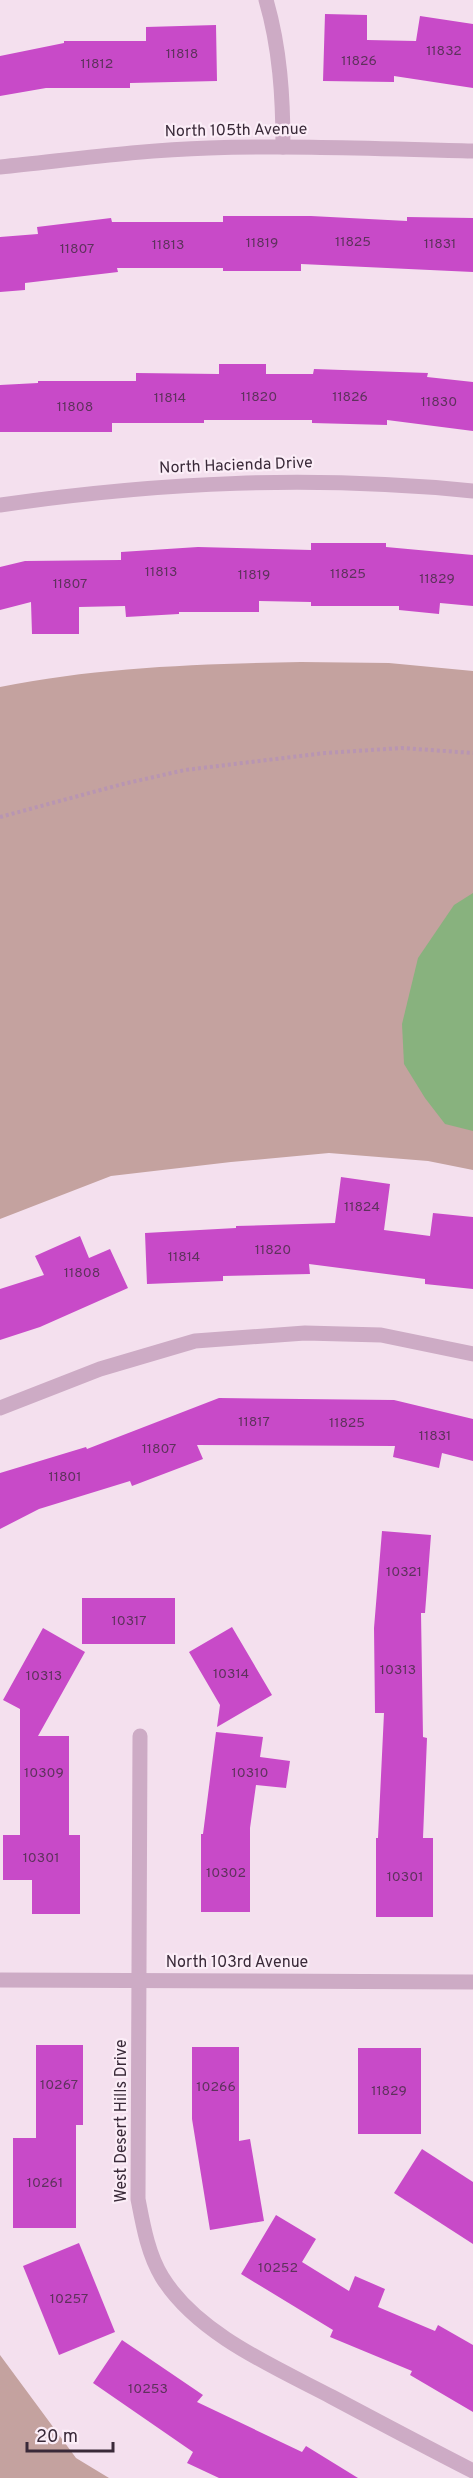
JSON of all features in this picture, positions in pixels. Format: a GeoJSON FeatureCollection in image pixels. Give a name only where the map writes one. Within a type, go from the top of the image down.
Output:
{"type":"FeatureCollection","features":[{"type":"Feature","properties":{"kind":"street"},"geometry":{"type":"LineString","coordinates":[[266,0],[277,43],[283,103],[283,147]]}},
{"type":"Feature","properties":{"kind":"street","name":"North 105th Avenue"},"geometry":{"type":"LineString","coordinates":[[0,168],[124,153],[208,148],[283,147],[473,151]]}},
{"type":"Feature","properties":{"kind":"street","name":"North Hacienda Drive"},"geometry":{"type":"LineString","coordinates":[[0,505],[138,488],[274,481],[372,484],[473,492]]}},
{"type":"Feature","properties":{"kind":"street"},"geometry":{"type":"LineString","coordinates":[[0,1408],[100,1369],[195,1341],[305,1333],[381,1335],[473,1354]]}},
{"type":"Feature","properties":{"kind":"street","name":"West Desert Hills Drive"},"geometry":{"type":"LineString","coordinates":[[141,1736],[138,2199],[146,2240],[162,2277],[186,2307],[217,2332],[257,2358],[473,2471]]}},
{"type":"Feature","properties":{"kind":"street","name":"North 103rd Avenue"},"geometry":{"type":"LineString","coordinates":[[0,1980],[473,1982]]}},
{"type":"Feature","properties":{"kind":"path"},"geometry":{"type":"LineString","coordinates":[[0,817],[185,770],[325,753],[402,748],[473,753]]}},
{"type":"Feature","properties":{"kind":"shaded area"},"geometry":{"type":"Polygon","coordinates":[[[301,662],[389,663],[473,671],[473,1170],[428,1161],[329,1153],[231,1162],[111,1176],[0,1219],[0,687],[112,671],[301,662]]]}},
{"type":"Feature","properties":{"kind":"shaded area"},"geometry":{"type":"Polygon","coordinates":[[[473,893],[473,1131],[445,1124],[425,1098],[404,1064],[402,1024],[418,958],[454,905],[473,893]]]}},
{"type":"Feature","properties":{"kind":"shaded area"},"geometry":{"type":"Polygon","coordinates":[[[0,2355],[76,2458],[109,2478],[0,2478],[0,2355]]]}},
{"type":"Feature","properties":{"kind":"building"},"geometry":{"type":"Polygon","coordinates":[[[325,14],[367,15],[367,40],[416,41],[420,16],[473,24],[473,88],[394,76],[394,82],[323,81],[325,14]]]}},
{"type":"Feature","properties":{"kind":"building"},"geometry":{"type":"Polygon","coordinates":[[[216,25],[217,81],[130,83],[130,88],[46,88],[0,96],[0,56],[64,43],[64,41],[146,41],[146,27],[216,25]]]}},
{"type":"Feature","properties":{"kind":"building"},"geometry":{"type":"Polygon","coordinates":[[[223,216],[311,216],[407,221],[407,217],[473,218],[473,272],[301,264],[301,271],[117,268],[118,272],[25,283],[25,290],[0,292],[0,237],[38,234],[37,227],[111,218],[112,222],[223,222],[223,216]]]}},
{"type":"Feature","properties":{"kind":"building"},"geometry":{"type":"Polygon","coordinates":[[[219,364],[266,364],[266,374],[313,374],[314,369],[428,373],[427,377],[473,382],[473,431],[387,420],[387,425],[312,423],[312,420],[204,420],[204,423],[112,423],[112,432],[0,432],[0,385],[38,383],[38,381],[136,381],[136,373],[219,374],[219,364]]]}},
{"type":"Feature","properties":{"kind":"building"},"geometry":{"type":"Polygon","coordinates":[[[311,543],[386,543],[386,547],[473,555],[473,606],[440,603],[439,614],[399,610],[399,606],[311,606],[311,602],[259,601],[259,612],[179,612],[179,614],[126,617],[125,606],[79,607],[79,634],[32,634],[31,602],[0,610],[0,567],[25,561],[121,560],[121,552],[198,547],[311,550],[311,543]]]}},
{"type":"Feature","properties":{"kind":"building"},"geometry":{"type":"Polygon","coordinates":[[[341,1177],[390,1184],[384,1230],[430,1236],[433,1213],[473,1217],[473,1289],[425,1284],[425,1279],[309,1264],[310,1274],[223,1276],[223,1281],[147,1284],[145,1233],[236,1228],[236,1226],[335,1223],[341,1177]]]}},
{"type":"Feature","properties":{"kind":"building"},"geometry":{"type":"Polygon","coordinates":[[[80,1236],[89,1258],[110,1249],[128,1288],[40,1327],[0,1340],[0,1289],[44,1275],[35,1256],[80,1236]]]}},
{"type":"Feature","properties":{"kind":"building"},"geometry":{"type":"Polygon","coordinates":[[[219,1398],[394,1400],[473,1419],[473,1461],[442,1453],[439,1468],[393,1457],[395,1446],[197,1445],[203,1459],[132,1486],[130,1481],[39,1509],[0,1529],[0,1473],[86,1447],[87,1449],[219,1398]]]}},
{"type":"Feature","properties":{"kind":"building"},"geometry":{"type":"Polygon","coordinates":[[[382,1531],[431,1535],[425,1613],[421,1613],[423,1737],[427,1738],[423,1838],[433,1838],[433,1917],[376,1917],[376,1838],[378,1838],[384,1713],[375,1713],[374,1628],[382,1531]]]}},
{"type":"Feature","properties":{"kind":"building"},"geometry":{"type":"Polygon","coordinates":[[[82,1598],[175,1598],[175,1644],[82,1644],[82,1598]]]}},
{"type":"Feature","properties":{"kind":"building"},"geometry":{"type":"Polygon","coordinates":[[[232,1627],[272,1695],[217,1727],[220,1705],[189,1652],[232,1627]]]}},
{"type":"Feature","properties":{"kind":"building"},"geometry":{"type":"Polygon","coordinates":[[[43,1628],[85,1652],[38,1736],[69,1736],[69,1835],[80,1835],[80,1914],[32,1914],[32,1880],[3,1880],[3,1835],[20,1835],[20,1709],[3,1700],[43,1628]]]}},
{"type":"Feature","properties":{"kind":"building"},"geometry":{"type":"Polygon","coordinates":[[[216,1732],[263,1737],[260,1757],[290,1761],[286,1788],[256,1785],[250,1828],[250,1912],[201,1912],[201,1834],[203,1834],[216,1732]]]}},
{"type":"Feature","properties":{"kind":"building"},"geometry":{"type":"Polygon","coordinates":[[[36,2045],[83,2045],[83,2125],[76,2125],[76,2228],[13,2228],[13,2138],[36,2138],[36,2045]]]}},
{"type":"Feature","properties":{"kind":"building"},"geometry":{"type":"Polygon","coordinates":[[[192,2047],[239,2047],[239,2141],[250,2139],[264,2221],[210,2230],[192,2119],[192,2047]]]}},
{"type":"Feature","properties":{"kind":"building"},"geometry":{"type":"Polygon","coordinates":[[[358,2048],[421,2048],[421,2134],[358,2134],[358,2048]]]}},
{"type":"Feature","properties":{"kind":"building"},"geometry":{"type":"Polygon","coordinates":[[[422,2149],[473,2182],[473,2244],[394,2193],[422,2149]]]}},
{"type":"Feature","properties":{"kind":"building"},"geometry":{"type":"Polygon","coordinates":[[[276,2215],[316,2239],[302,2262],[349,2291],[355,2276],[385,2289],[378,2307],[435,2331],[438,2325],[473,2345],[473,2412],[410,2375],[412,2371],[330,2337],[333,2330],[241,2274],[276,2215]]]}},
{"type":"Feature","properties":{"kind":"building"},"geometry":{"type":"Polygon","coordinates":[[[79,2243],[115,2332],[59,2355],[23,2266],[79,2243]]]}},
{"type":"Feature","properties":{"kind":"building"},"geometry":{"type":"Polygon","coordinates":[[[122,2340],[203,2395],[197,2402],[302,2452],[306,2446],[358,2478],[219,2478],[187,2463],[193,2452],[93,2383],[122,2340]]]}}]}
